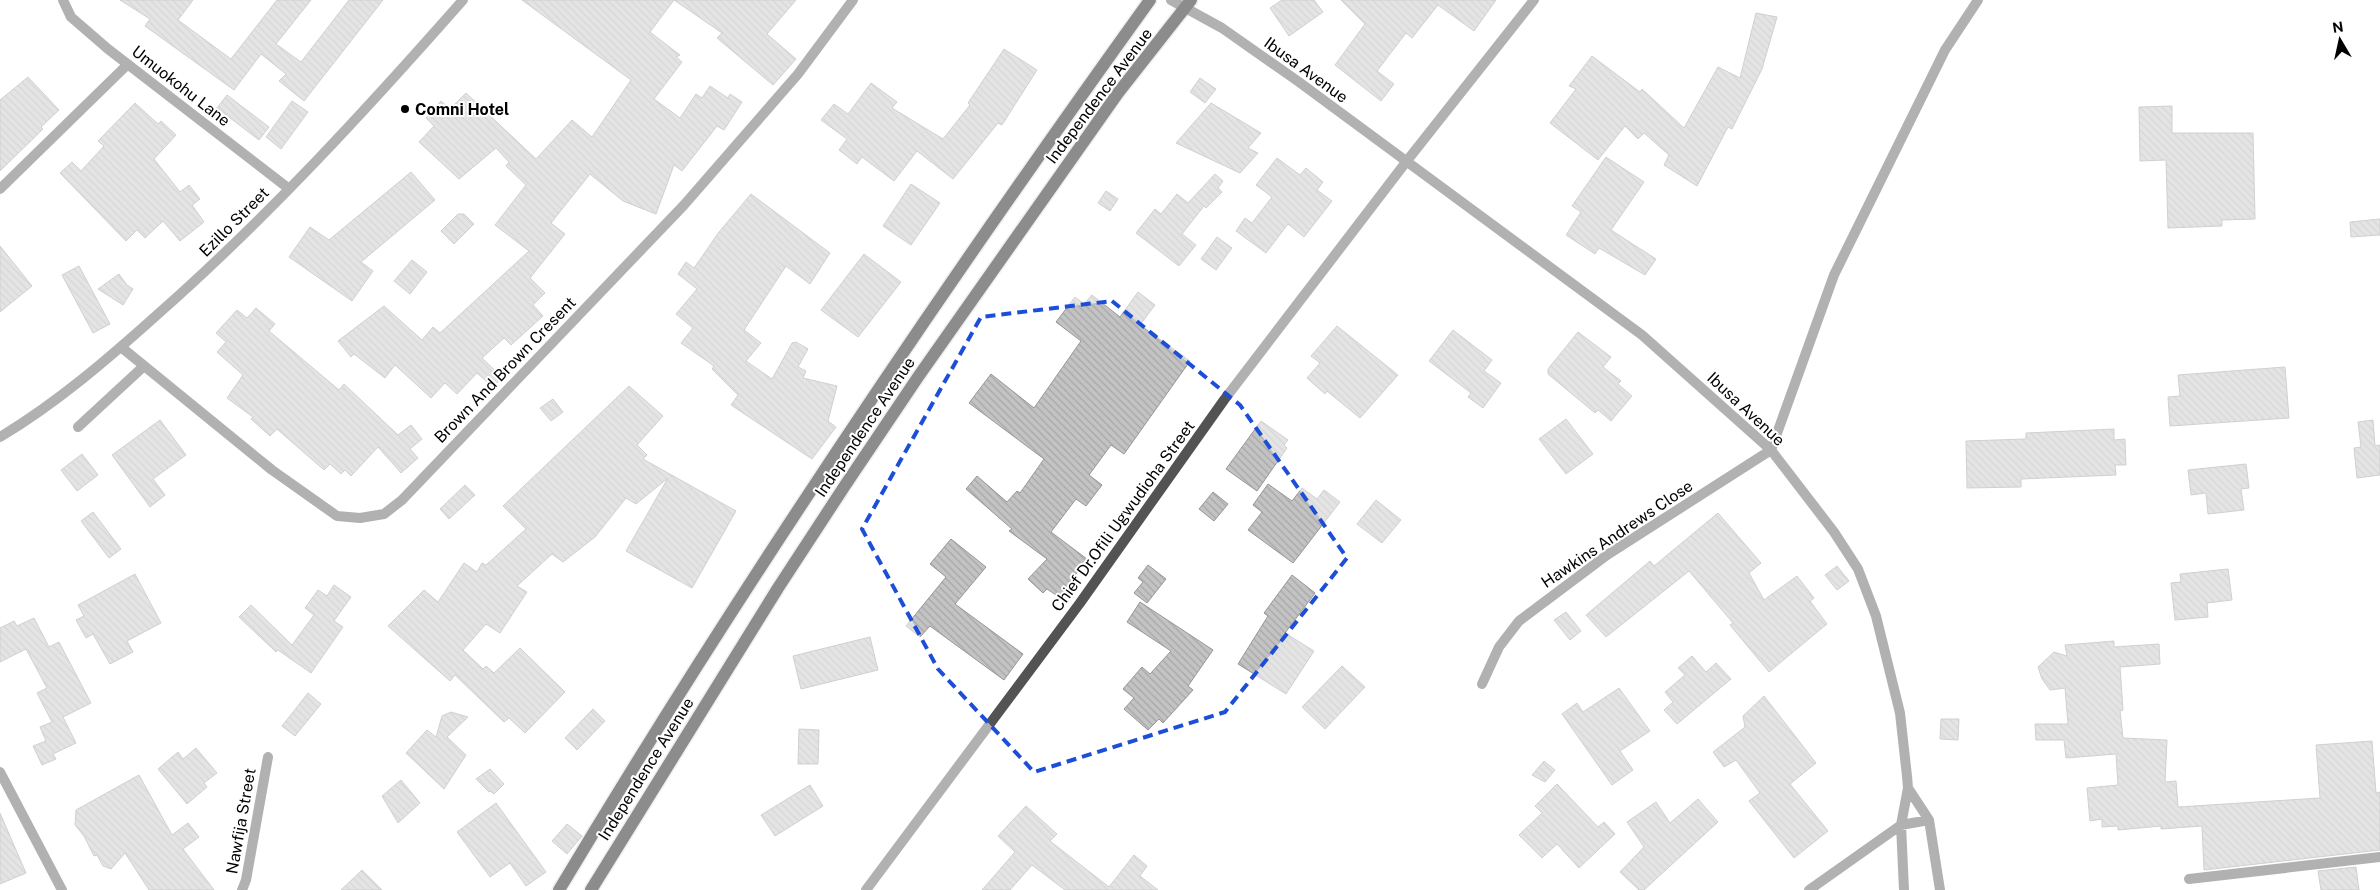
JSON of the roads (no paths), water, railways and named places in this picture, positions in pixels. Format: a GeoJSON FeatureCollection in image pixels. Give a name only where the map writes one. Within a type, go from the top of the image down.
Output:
{"type":"FeatureCollection","features":[{"type":"Feature","properties":{"kind":"main road","name":"Independence Avenue"},"geometry":{"type":"LineString","coordinates":[[559,890],[699,661],[872,398],[1017,185],[1150,0]]}},
{"type":"Feature","properties":{"kind":"main road","name":"Independence Avenue"},"geometry":{"type":"LineString","coordinates":[[591,890],[679,745],[844,487],[918,377],[1118,93],[1188,4]]}},
{"type":"Feature","properties":{"kind":"street","name":"Umuokohu Lane"},"geometry":{"type":"LineString","coordinates":[[63,0],[71,17],[128,64],[288,188]]}},
{"type":"Feature","properties":{"kind":"street","name":"Ezillo Street"},"geometry":{"type":"LineString","coordinates":[[0,437],[23,423],[121,347],[219,260],[409,61],[463,0]]}},
{"type":"Feature","properties":{"kind":"street","name":"Brown And Brown Cresent"},"geometry":{"type":"LineString","coordinates":[[121,347],[272,470],[337,516],[360,518],[384,514],[402,500],[684,205],[798,74],[853,0]]}},
{"type":"Feature","properties":{"kind":"street","name":"Ibusa Avenue"},"geometry":{"type":"LineString","coordinates":[[1171,0],[1188,4],[1299,82],[1642,335],[1771,450],[1834,532],[1858,569],[1876,616],[1900,713],[1908,788],[1901,825],[1904,890]]}},
{"type":"Feature","properties":{"kind":"street"},"geometry":{"type":"LineString","coordinates":[[1406,162],[1534,0]]}},
{"type":"Feature","properties":{"kind":"street"},"geometry":{"type":"LineString","coordinates":[[1771,450],[1834,275],[1946,50],[1978,0]]}},
{"type":"Feature","properties":{"kind":"street"},"geometry":{"type":"LineString","coordinates":[[0,189],[128,64]]}},
{"type":"Feature","properties":{"kind":"street","name":"Chief Dr.Ofili Ugwudioha Street"},"geometry":{"type":"LineString","coordinates":[[866,890],[1080,603],[1224,400],[1406,162]]}},
{"type":"Feature","properties":{"kind":"street"},"geometry":{"type":"LineString","coordinates":[[78,427],[144,366]]}},
{"type":"Feature","properties":{"kind":"street","name":"Hawkins Andrews Close"},"geometry":{"type":"LineString","coordinates":[[1482,684],[1499,647],[1518,621],[1607,555],[1771,450]]}},
{"type":"Feature","properties":{"kind":"street","name":"Nawfija Street"},"geometry":{"type":"LineString","coordinates":[[242,890],[246,880],[268,757]]}},
{"type":"Feature","properties":{"kind":"street"},"geometry":{"type":"LineString","coordinates":[[0,772],[62,890]]}},
{"type":"Feature","properties":{"kind":"street","name":"Ibusa Avenue"},"geometry":{"type":"LineString","coordinates":[[1908,788],[1929,820],[1940,890]]}},
{"type":"Feature","properties":{"kind":"street"},"geometry":{"type":"LineString","coordinates":[[1809,890],[1901,825],[1929,820]]}},
{"type":"Feature","properties":{"kind":"street"},"geometry":{"type":"LineString","coordinates":[[2189,880],[2380,857]]}},
{"type":"Feature","properties":{"kind":"place","name":"Comni Hotel"},"geometry":{"type":"Point","coordinates":[405,109]}}]}
